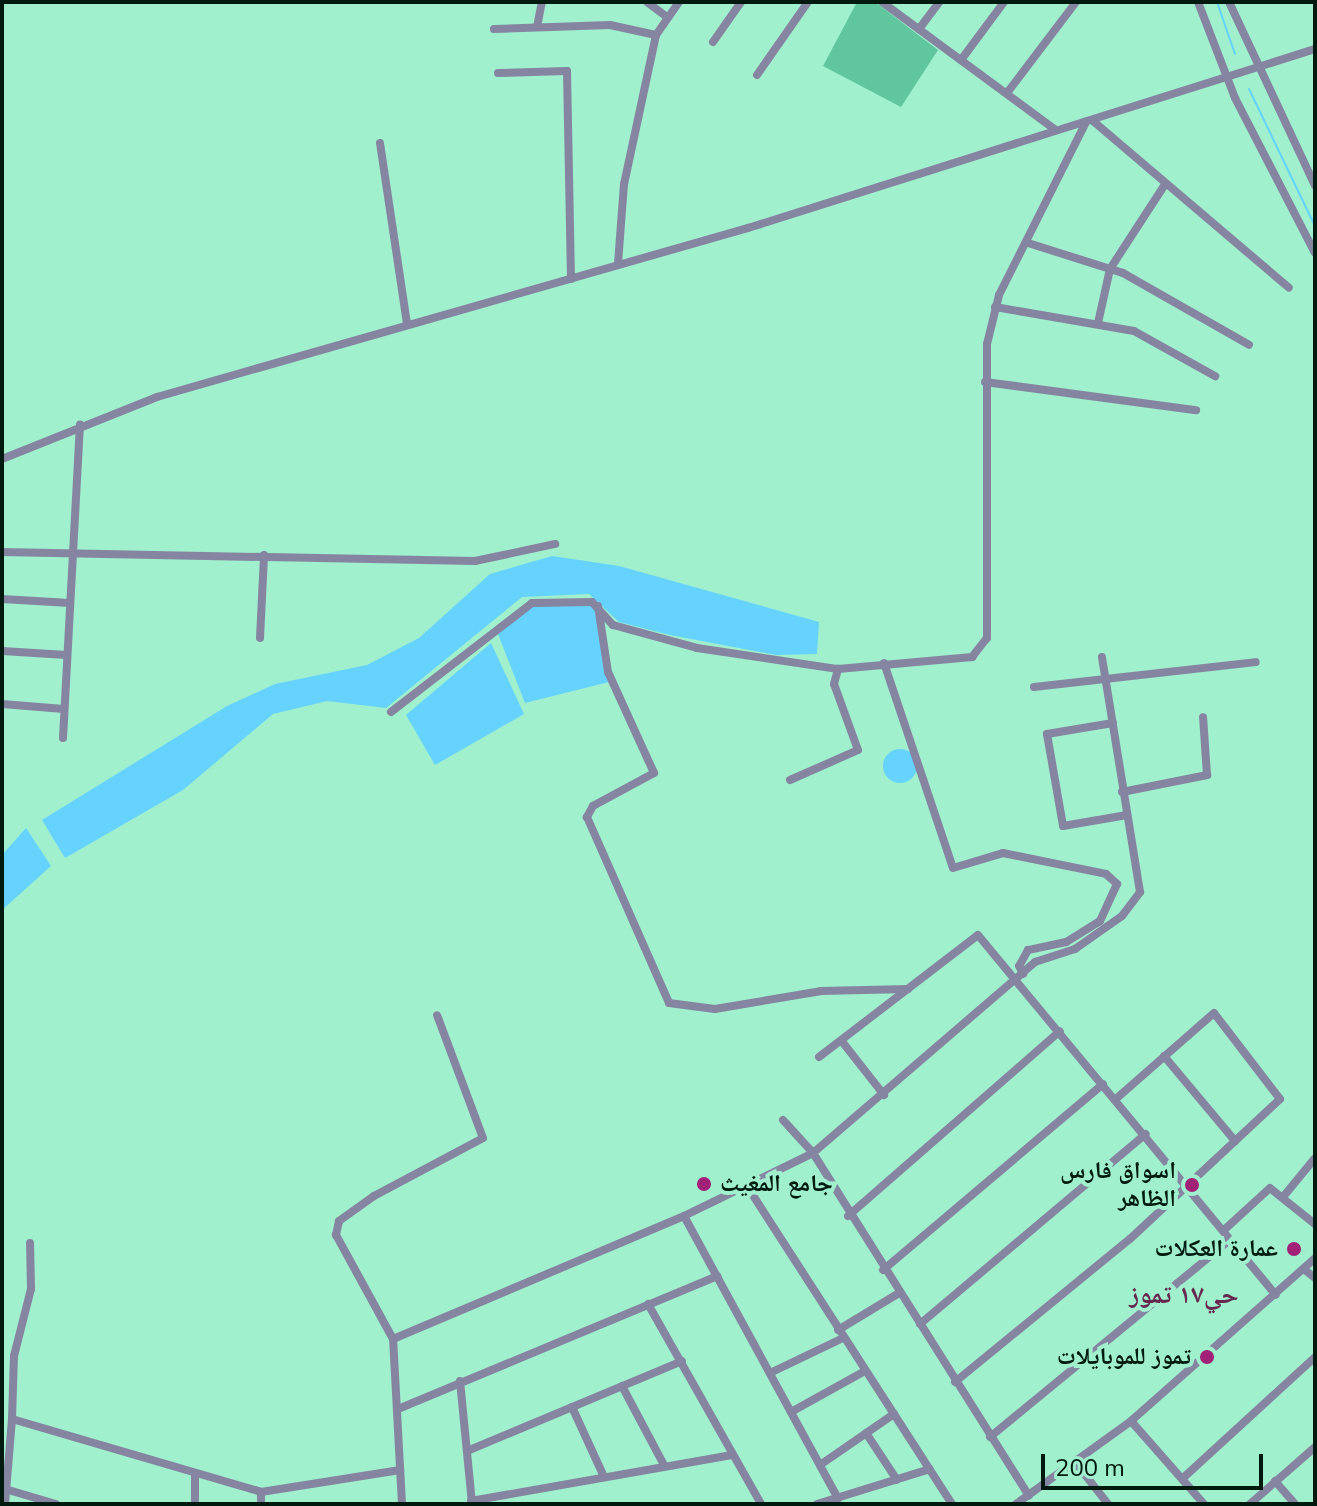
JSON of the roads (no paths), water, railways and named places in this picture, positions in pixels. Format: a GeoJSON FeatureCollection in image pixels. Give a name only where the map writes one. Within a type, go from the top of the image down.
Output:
{"type":"FeatureCollection","features":[{"type":"Feature","properties":{"kind":"street"},"geometry":{"type":"LineString","coordinates":[[537,27],[542,2]]}},
{"type":"Feature","properties":{"kind":"street"},"geometry":{"type":"LineString","coordinates":[[647,2],[668,18]]}},
{"type":"Feature","properties":{"kind":"street"},"geometry":{"type":"LineString","coordinates":[[618,264],[624,184],[656,35],[679,2]]}},
{"type":"Feature","properties":{"kind":"street"},"geometry":{"type":"LineString","coordinates":[[713,42],[741,2]]}},
{"type":"Feature","properties":{"kind":"street"},"geometry":{"type":"LineString","coordinates":[[757,75],[808,2]]}},
{"type":"Feature","properties":{"kind":"street"},"geometry":{"type":"LineString","coordinates":[[882,2],[1054,129]]}},
{"type":"Feature","properties":{"kind":"street"},"geometry":{"type":"LineString","coordinates":[[919,29],[939,2]]}},
{"type":"Feature","properties":{"kind":"street"},"geometry":{"type":"LineString","coordinates":[[961,60],[1004,2]]}},
{"type":"Feature","properties":{"kind":"street"},"geometry":{"type":"LineString","coordinates":[[1007,93],[1076,2]]}},
{"type":"Feature","properties":{"kind":"street"},"geometry":{"type":"LineString","coordinates":[[1198,2],[1228,79],[1315,253]]}},
{"type":"Feature","properties":{"kind":"street"},"geometry":{"type":"LineString","coordinates":[[1229,2],[1255,70],[1315,186]]}},
{"type":"Feature","properties":{"kind":"street"},"geometry":{"type":"LineString","coordinates":[[494,29],[610,25],[656,35]]}},
{"type":"Feature","properties":{"kind":"street"},"geometry":{"type":"LineString","coordinates":[[2,459],[80,424],[407,324],[571,279],[1054,129],[1089,122],[1315,49]]}},
{"type":"Feature","properties":{"kind":"street"},"geometry":{"type":"LineString","coordinates":[[498,73],[567,71],[571,279]]}},
{"type":"Feature","properties":{"kind":"street"},"geometry":{"type":"LineString","coordinates":[[1089,122],[1289,288]]}},
{"type":"Feature","properties":{"kind":"street"},"geometry":{"type":"LineString","coordinates":[[598,606],[613,625],[697,648],[838,669],[972,657],[987,638],[985,382],[995,307],[1089,122]]}},
{"type":"Feature","properties":{"kind":"street"},"geometry":{"type":"LineString","coordinates":[[380,143],[407,324]]}},
{"type":"Feature","properties":{"kind":"street"},"geometry":{"type":"LineString","coordinates":[[1098,323],[1110,269],[1164,186]]}},
{"type":"Feature","properties":{"kind":"street"},"geometry":{"type":"LineString","coordinates":[[1028,243],[1110,269],[1249,345]]}},
{"type":"Feature","properties":{"kind":"street"},"geometry":{"type":"LineString","coordinates":[[995,307],[1134,331],[1215,376]]}},
{"type":"Feature","properties":{"kind":"street"},"geometry":{"type":"LineString","coordinates":[[985,382],[1196,410]]}},
{"type":"Feature","properties":{"kind":"street"},"geometry":{"type":"LineString","coordinates":[[63,738],[80,424]]}},
{"type":"Feature","properties":{"kind":"street"},"geometry":{"type":"LineString","coordinates":[[2,552],[475,561],[555,544]]}},
{"type":"Feature","properties":{"kind":"street"},"geometry":{"type":"LineString","coordinates":[[260,638],[264,555]]}},
{"type":"Feature","properties":{"kind":"street"},"geometry":{"type":"LineString","coordinates":[[2,599],[70,603]]}},
{"type":"Feature","properties":{"kind":"street"},"geometry":{"type":"LineString","coordinates":[[391,712],[524,604],[598,606]]}},
{"type":"Feature","properties":{"kind":"street"},"geometry":{"type":"LineString","coordinates":[[598,606],[608,672],[654,773],[593,806],[587,817],[669,1003],[715,1009],[821,991],[908,989]]}},
{"type":"Feature","properties":{"kind":"street"},"geometry":{"type":"LineString","coordinates":[[2,651],[67,655]]}},
{"type":"Feature","properties":{"kind":"street"},"geometry":{"type":"LineString","coordinates":[[393,1339],[684,1216],[813,1153],[1021,976],[1088,941],[1135,903],[1127,815],[1102,657]]}},
{"type":"Feature","properties":{"kind":"street"},"geometry":{"type":"LineString","coordinates":[[1034,687],[1256,662]]}},
{"type":"Feature","properties":{"kind":"street"},"geometry":{"type":"LineString","coordinates":[[884,663],[953,868],[1003,853],[1106,874],[1117,884],[1100,921],[1066,942],[1028,950],[1019,966],[1021,976]]}},
{"type":"Feature","properties":{"kind":"street"},"geometry":{"type":"LineString","coordinates":[[790,780],[858,750],[834,684],[838,669]]}},
{"type":"Feature","properties":{"kind":"street"},"geometry":{"type":"LineString","coordinates":[[2,704],[64,709]]}},
{"type":"Feature","properties":{"kind":"street"},"geometry":{"type":"LineString","coordinates":[[1122,792],[1207,775],[1203,717]]}},
{"type":"Feature","properties":{"kind":"street"},"geometry":{"type":"LineString","coordinates":[[1113,723],[1047,734],[1063,826],[1127,815]]}},
{"type":"Feature","properties":{"kind":"street"},"geometry":{"type":"LineString","coordinates":[[819,1057],[844,1044],[978,935],[1021,976],[1060,1031],[1276,1295]]}},
{"type":"Feature","properties":{"kind":"street"},"geometry":{"type":"LineString","coordinates":[[955,1382],[1277,1105],[1279,1092],[1216,1013],[1117,1098]]}},
{"type":"Feature","properties":{"kind":"street"},"geometry":{"type":"LineString","coordinates":[[402,1504],[393,1339],[365,1298],[337,1227],[374,1196],[483,1138],[437,1015]]}},
{"type":"Feature","properties":{"kind":"street"},"geometry":{"type":"LineString","coordinates":[[848,1216],[1060,1031]]}},
{"type":"Feature","properties":{"kind":"street"},"geometry":{"type":"LineString","coordinates":[[844,1044],[884,1095]]}},
{"type":"Feature","properties":{"kind":"street"},"geometry":{"type":"LineString","coordinates":[[1164,1056],[1235,1141]]}},
{"type":"Feature","properties":{"kind":"street"},"geometry":{"type":"LineString","coordinates":[[883,1270],[1103,1084]]}},
{"type":"Feature","properties":{"kind":"street"},"geometry":{"type":"LineString","coordinates":[[783,1120],[813,1153],[848,1216],[1029,1496]]}},
{"type":"Feature","properties":{"kind":"street"},"geometry":{"type":"LineString","coordinates":[[920,1324],[1146,1134]]}},
{"type":"Feature","properties":{"kind":"street"},"geometry":{"type":"LineString","coordinates":[[1283,1197],[1315,1158]]}},
{"type":"Feature","properties":{"kind":"street"},"geometry":{"type":"LineString","coordinates":[[747,1186],[952,1504]]}},
{"type":"Feature","properties":{"kind":"street"},"geometry":{"type":"LineString","coordinates":[[1224,1230],[1265,1189],[1283,1197],[1315,1224]]}},
{"type":"Feature","properties":{"kind":"street"},"geometry":{"type":"LineString","coordinates":[[684,1216],[838,1499]]}},
{"type":"Feature","properties":{"kind":"street"},"geometry":{"type":"LineString","coordinates":[[990,1437],[1230,1240]]}},
{"type":"Feature","properties":{"kind":"street"},"geometry":{"type":"LineString","coordinates":[[5,1504],[16,1341],[31,1289],[30,1243]]}},
{"type":"Feature","properties":{"kind":"street"},"geometry":{"type":"LineString","coordinates":[[1016,1504],[1131,1421],[1315,1258]]}},
{"type":"Feature","properties":{"kind":"street"},"geometry":{"type":"LineString","coordinates":[[1305,1270],[1315,1278]]}},
{"type":"Feature","properties":{"kind":"street"},"geometry":{"type":"LineString","coordinates":[[398,1409],[717,1276]]}},
{"type":"Feature","properties":{"kind":"street"},"geometry":{"type":"LineString","coordinates":[[770,1373],[840,1334],[899,1293]]}},
{"type":"Feature","properties":{"kind":"street"},"geometry":{"type":"LineString","coordinates":[[648,1304],[761,1504]]}},
{"type":"Feature","properties":{"kind":"street"},"geometry":{"type":"LineString","coordinates":[[1182,1479],[1315,1357]]}},
{"type":"Feature","properties":{"kind":"street"},"geometry":{"type":"LineString","coordinates":[[467,1451],[682,1361]]}},
{"type":"Feature","properties":{"kind":"street"},"geometry":{"type":"LineString","coordinates":[[791,1412],[865,1371]]}},
{"type":"Feature","properties":{"kind":"street"},"geometry":{"type":"LineString","coordinates":[[460,1381],[472,1503],[664,1465],[732,1455]]}},
{"type":"Feature","properties":{"kind":"street"},"geometry":{"type":"LineString","coordinates":[[622,1386],[664,1465]]}},
{"type":"Feature","properties":{"kind":"street"},"geometry":{"type":"LineString","coordinates":[[572,1407],[604,1477]]}},
{"type":"Feature","properties":{"kind":"street"},"geometry":{"type":"LineString","coordinates":[[820,1465],[894,1414]]}},
{"type":"Feature","properties":{"kind":"street"},"geometry":{"type":"LineString","coordinates":[[12,1419],[261,1492],[400,1470]]}},
{"type":"Feature","properties":{"kind":"street"},"geometry":{"type":"LineString","coordinates":[[1131,1421],[1204,1504]]}},
{"type":"Feature","properties":{"kind":"street"},"geometry":{"type":"LineString","coordinates":[[866,1433],[897,1480]]}},
{"type":"Feature","properties":{"kind":"street"},"geometry":{"type":"LineString","coordinates":[[1250,1504],[1315,1447]]}},
{"type":"Feature","properties":{"kind":"street"},"geometry":{"type":"LineString","coordinates":[[1075,1462],[1108,1504]]}},
{"type":"Feature","properties":{"kind":"street"},"geometry":{"type":"LineString","coordinates":[[817,1504],[930,1469]]}},
{"type":"Feature","properties":{"kind":"street"},"geometry":{"type":"LineString","coordinates":[[195,1473],[195,1504]]}},
{"type":"Feature","properties":{"kind":"street"},"geometry":{"type":"LineString","coordinates":[[1275,1481],[1295,1504]]}},
{"type":"Feature","properties":{"kind":"street"},"geometry":{"type":"LineString","coordinates":[[5,1489],[56,1504]]}},
{"type":"Feature","properties":{"kind":"street"},"geometry":{"type":"LineString","coordinates":[[261,1492],[261,1504]]}},
{"type":"Feature","properties":{"kind":"water"},"geometry":{"type":"Polygon","coordinates":[[[552,556],[619,566],[819,622],[817,654],[776,655],[619,622],[589,594],[522,597],[386,708],[327,701],[273,714],[183,790],[65,858],[42,820],[227,706],[275,684],[367,665],[419,638],[490,574],[552,556]]]}},
{"type":"Feature","properties":{"kind":"water"},"geometry":{"type":"Polygon","coordinates":[[[525,606],[594,606],[609,682],[525,703],[496,629],[525,606]]]}},
{"type":"Feature","properties":{"kind":"water"},"geometry":{"type":"Polygon","coordinates":[[[491,643],[524,714],[435,765],[406,715],[491,643]]]}},
{"type":"Feature","properties":{"kind":"water"},"geometry":{"type":"Polygon","coordinates":[[[900,749],[912,754],[917,766],[912,778],[900,783],[888,778],[883,766],[888,754],[900,749]]]}},
{"type":"Feature","properties":{"kind":"water"},"geometry":{"type":"Polygon","coordinates":[[[26,828],[51,866],[2,910],[2,855],[26,828]]]}},
{"type":"Feature","properties":{"kind":"waterway"},"geometry":{"type":"LineString","coordinates":[[1217,2],[1235,54]]}},
{"type":"Feature","properties":{"kind":"waterway"},"geometry":{"type":"LineString","coordinates":[[1249,89],[1315,226]]}},
{"type":"Feature","properties":{"kind":"place","name":"جامع المغيث"},"geometry":{"type":"Point","coordinates":[704,1184]}},
{"type":"Feature","properties":{"kind":"place","name":"اسواق فارس الظاهر"},"geometry":{"type":"Point","coordinates":[1192,1185]}},
{"type":"Feature","properties":{"kind":"place","name":"عمارة العكلات"},"geometry":{"type":"Point","coordinates":[1294,1249]}},
{"type":"Feature","properties":{"kind":"place","name":"تموز للموبايلات"},"geometry":{"type":"Point","coordinates":[1207,1357]}},
{"type":"Feature","properties":{"kind":"district","name":"حي۱۷ تموز"},"geometry":{"type":"Point","coordinates":[1184,1295]}}]}
